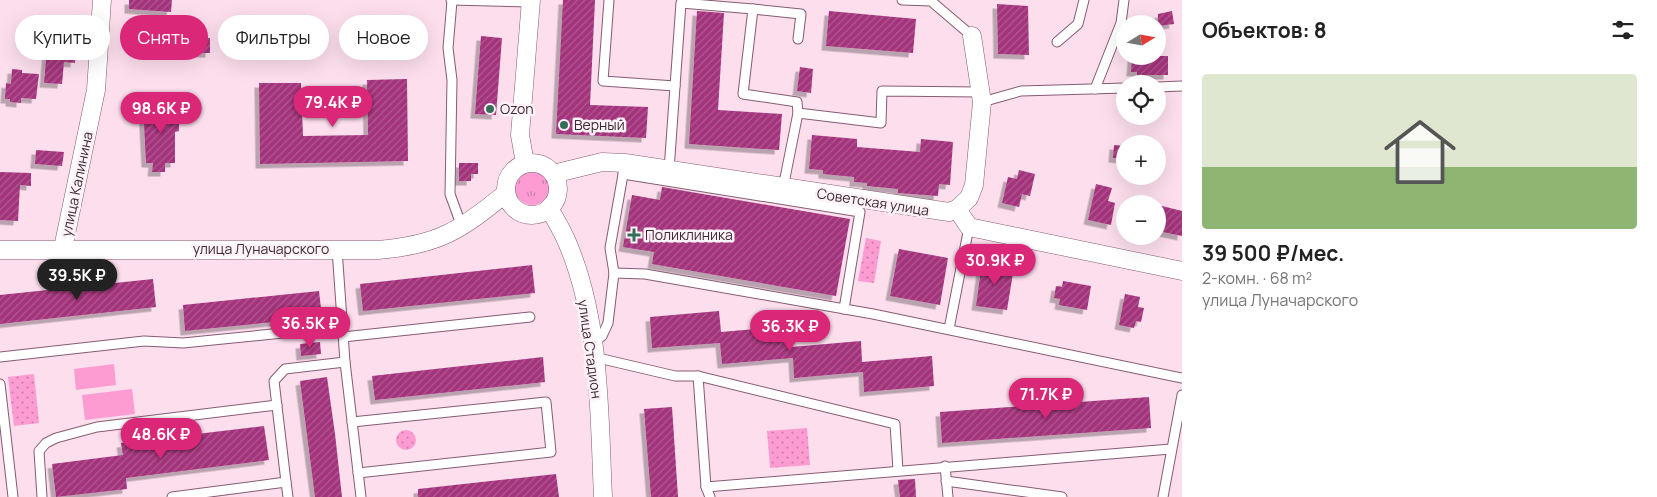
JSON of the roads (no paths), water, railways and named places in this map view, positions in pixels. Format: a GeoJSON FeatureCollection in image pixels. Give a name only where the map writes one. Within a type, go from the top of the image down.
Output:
{"type":"FeatureCollection","features":[{"type":"Feature","properties":{"kind":"street","name":"улица Калинина"},"geometry":{"type":"LineString","coordinates":[[64,248],[96,90],[102,0]]}},
{"type":"Feature","properties":{"kind":"street"},"geometry":{"type":"LineString","coordinates":[[525,164],[520,135],[531,1]]}},
{"type":"Feature","properties":{"kind":"street"},"geometry":{"type":"LineString","coordinates":[[972,36],[981,97],[974,185],[968,198],[957,209],[969,227],[1182,271]]}},
{"type":"Feature","properties":{"kind":"street","name":"Советская улица"},"geometry":{"type":"LineString","coordinates":[[553,174],[602,162],[624,168],[669,170],[942,212],[957,209]]}},
{"type":"Feature","properties":{"kind":"street"},"geometry":{"type":"LineString","coordinates":[[525,164],[541,164],[553,174],[558,192],[549,208],[541,213],[523,213],[509,201],[506,193],[510,174],[517,168],[525,164]]}},
{"type":"Feature","properties":{"kind":"street","name":"улица Луначарского"},"geometry":{"type":"LineString","coordinates":[[0,250],[64,248],[337,249],[411,247],[442,237],[462,227],[506,193]]}},
{"type":"Feature","properties":{"kind":"street","name":"улица Стадион"},"geometry":{"type":"LineString","coordinates":[[549,208],[567,241],[578,272],[593,350],[603,497]]}},
{"type":"Feature","properties":{"kind":"lane"},"geometry":{"type":"LineString","coordinates":[[608,0],[603,81],[675,86]]}},
{"type":"Feature","properties":{"kind":"lane"},"geometry":{"type":"LineString","coordinates":[[902,0],[931,1],[972,36]]}},
{"type":"Feature","properties":{"kind":"lane"},"geometry":{"type":"LineString","coordinates":[[1057,42],[1078,24],[1084,0]]}},
{"type":"Feature","properties":{"kind":"lane"},"geometry":{"type":"LineString","coordinates":[[1095,89],[1121,23],[1124,0]]}},
{"type":"Feature","properties":{"kind":"lane"},"geometry":{"type":"LineString","coordinates":[[462,227],[450,194],[452,80],[448,48],[452,1],[531,1]]}},
{"type":"Feature","properties":{"kind":"lane"},"geometry":{"type":"LineString","coordinates":[[669,170],[681,3],[753,8],[801,14],[798,39]]}},
{"type":"Feature","properties":{"kind":"lane"},"geometry":{"type":"LineString","coordinates":[[753,8],[743,94],[797,102],[798,114],[783,188]]}},
{"type":"Feature","properties":{"kind":"lane"},"geometry":{"type":"LineString","coordinates":[[1166,87],[1182,86]]}},
{"type":"Feature","properties":{"kind":"lane"},"geometry":{"type":"LineString","coordinates":[[798,114],[881,123],[882,91],[981,97],[1021,91],[1116,88]]}},
{"type":"Feature","properties":{"kind":"lane"},"geometry":{"type":"LineString","coordinates":[[844,309],[860,212],[624,168],[610,248],[614,272],[608,323],[593,350],[675,376],[698,376],[895,424],[898,470]]}},
{"type":"Feature","properties":{"kind":"lane"},"geometry":{"type":"LineString","coordinates":[[949,329],[969,227]]}},
{"type":"Feature","properties":{"kind":"lane"},"geometry":{"type":"LineString","coordinates":[[337,249],[345,362],[361,497]]}},
{"type":"Feature","properties":{"kind":"lane"},"geometry":{"type":"LineString","coordinates":[[614,272],[646,274],[844,309],[1182,378]]}},
{"type":"Feature","properties":{"kind":"lane"},"geometry":{"type":"LineString","coordinates":[[343,337],[530,317]]}},
{"type":"Feature","properties":{"kind":"lane"},"geometry":{"type":"LineString","coordinates":[[0,357],[144,341],[183,343],[342,327]]}},
{"type":"Feature","properties":{"kind":"lane"},"geometry":{"type":"LineString","coordinates":[[288,497],[274,381],[286,369],[345,362]]}},
{"type":"Feature","properties":{"kind":"lane"},"geometry":{"type":"LineString","coordinates":[[698,376],[706,487],[710,497]]}},
{"type":"Feature","properties":{"kind":"lane"},"geometry":{"type":"LineString","coordinates":[[0,384],[13,497]]}},
{"type":"Feature","properties":{"kind":"lane"},"geometry":{"type":"LineString","coordinates":[[1163,497],[1182,395]]}},
{"type":"Feature","properties":{"kind":"lane"},"geometry":{"type":"LineString","coordinates":[[352,422],[546,402],[551,452],[358,472]]}},
{"type":"Feature","properties":{"kind":"lane"},"geometry":{"type":"LineString","coordinates":[[42,497],[39,451],[46,443],[56,438],[97,427],[277,405]]}},
{"type":"Feature","properties":{"kind":"lane"},"geometry":{"type":"LineString","coordinates":[[706,487],[1171,449]]}},
{"type":"Feature","properties":{"kind":"lane"},"geometry":{"type":"LineString","coordinates":[[945,466],[948,497]]}},
{"type":"Feature","properties":{"kind":"lane"},"geometry":{"type":"LineString","coordinates":[[946,481],[1062,497]]}},
{"type":"Feature","properties":{"kind":"lane"},"geometry":{"type":"LineString","coordinates":[[172,497],[286,482]]}},
{"type":"Feature","properties":{"kind":"place","name":"Ozon"},"geometry":{"type":"Point","coordinates":[490,109]}},
{"type":"Feature","properties":{"kind":"place","name":"Верный"},"geometry":{"type":"Point","coordinates":[564,125]}},
{"type":"Feature","properties":{"kind":"place","name":"Поликлиника"},"geometry":{"type":"Point","coordinates":[634,235]}}]}
